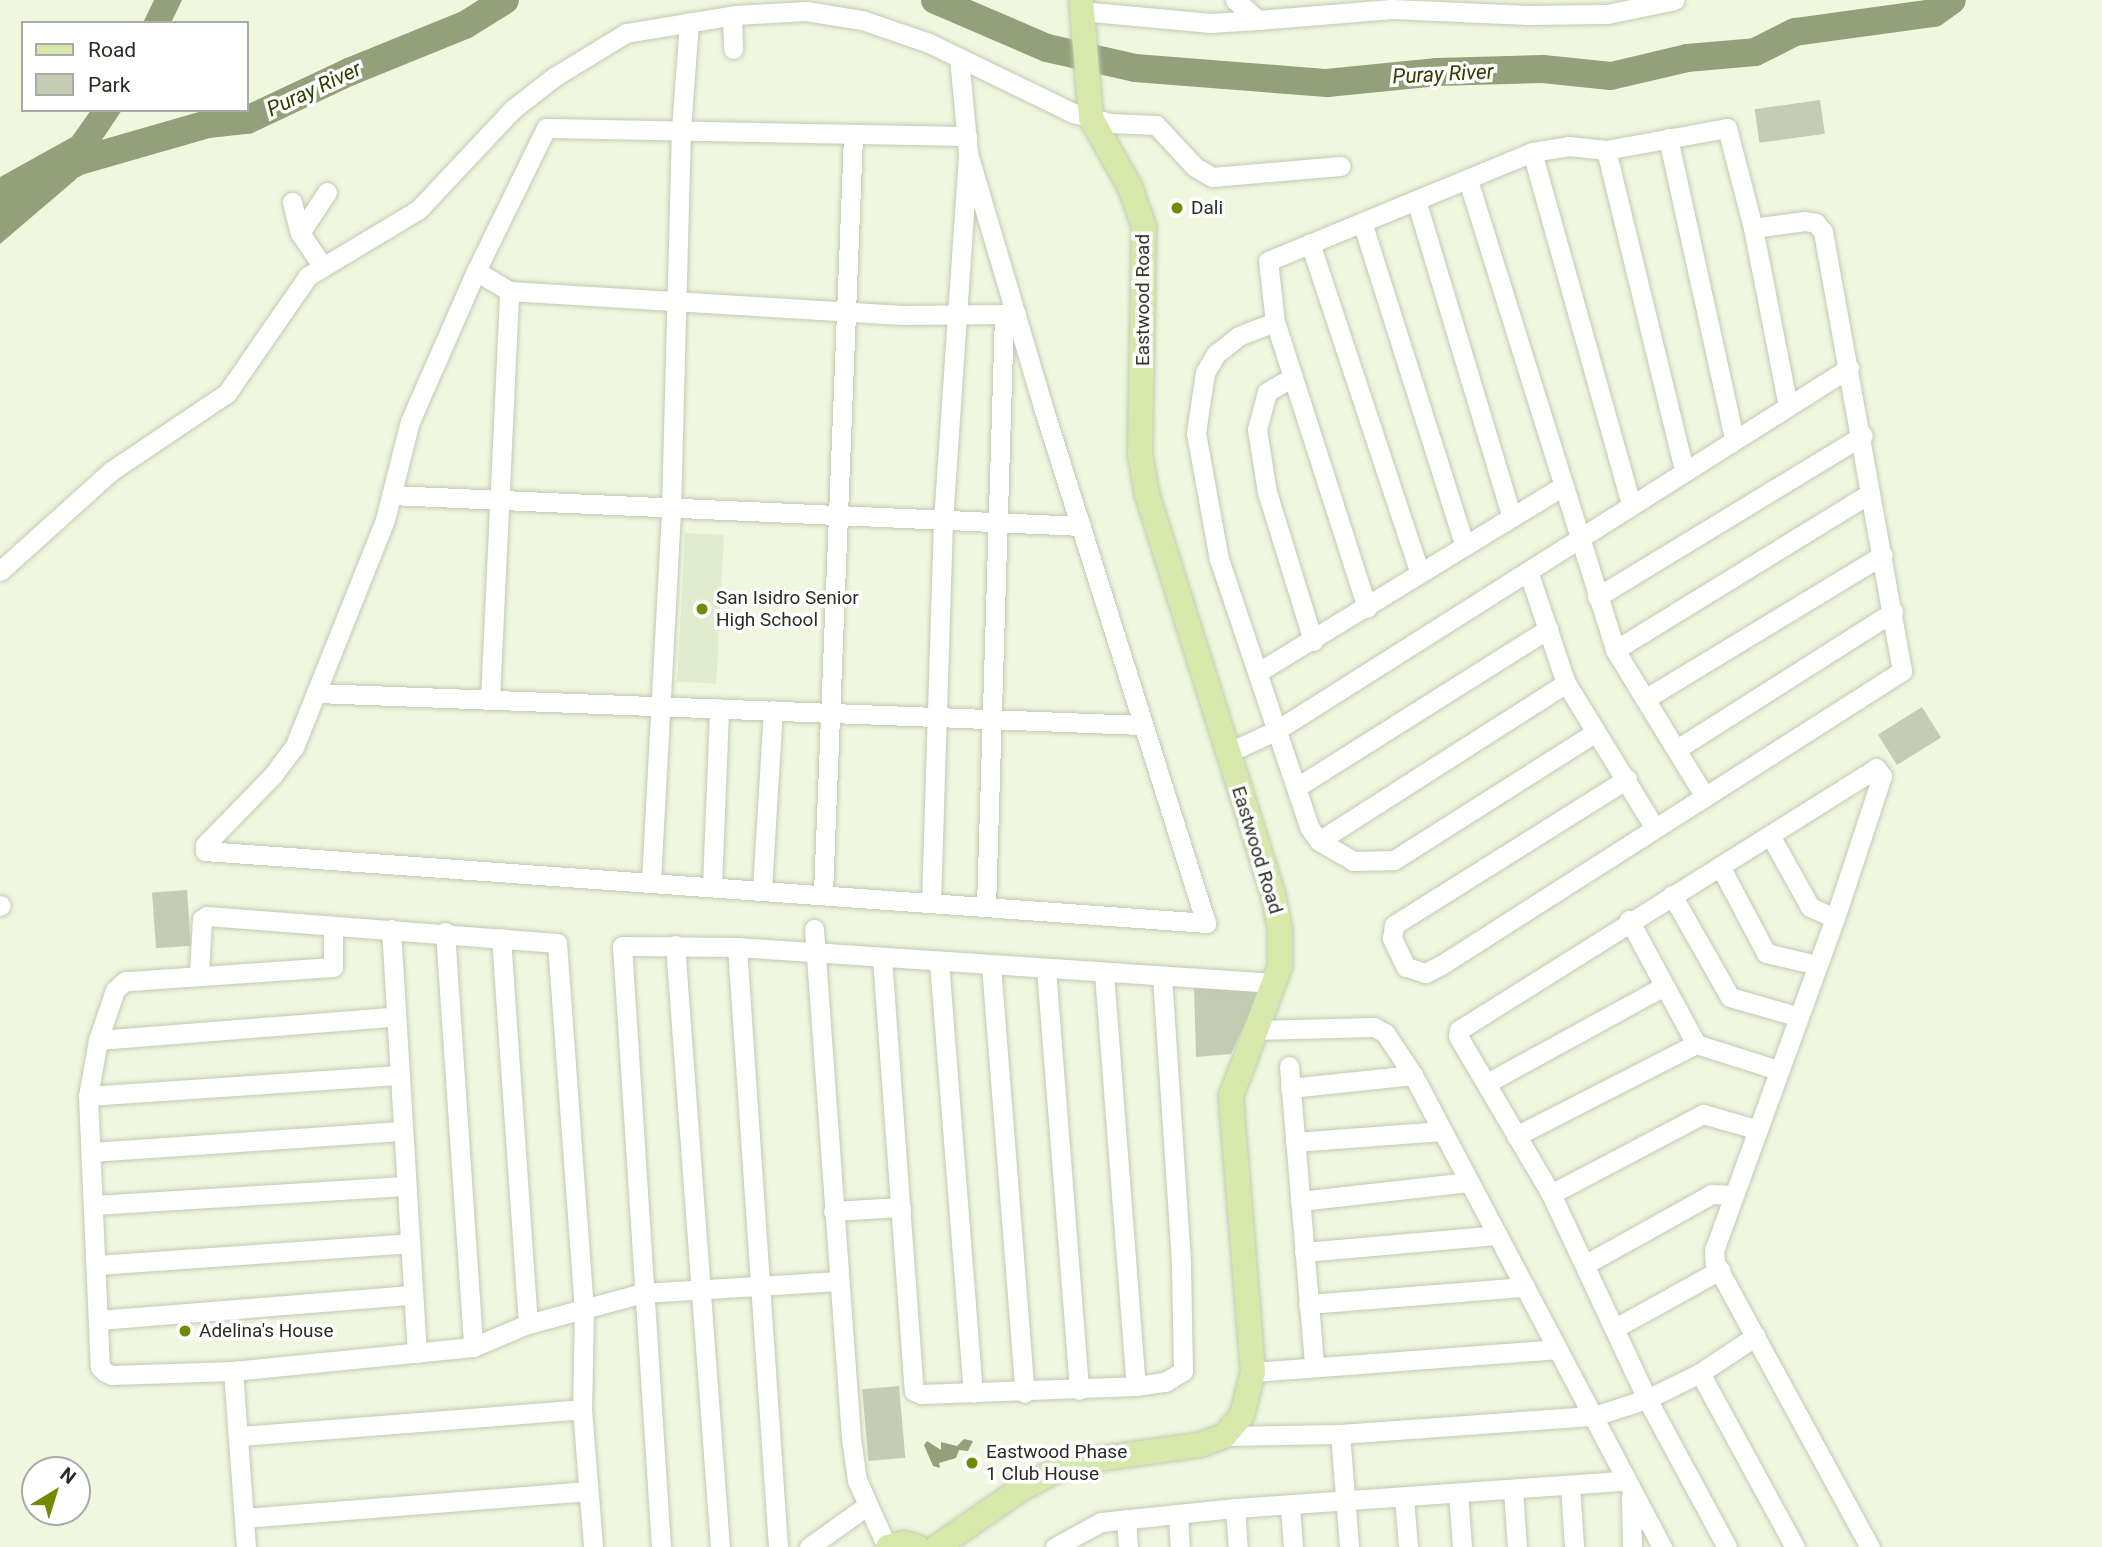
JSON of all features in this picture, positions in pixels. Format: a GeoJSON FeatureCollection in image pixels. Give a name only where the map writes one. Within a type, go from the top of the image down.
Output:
{"type":"FeatureCollection","features":[{"type":"Feature","properties":{"kind":"main road","name":"Eastwood Road"},"geometry":{"type":"LineString","coordinates":[[1081,10],[1090,110],[1130,187],[1144,227],[1140,454],[1147,495],[1273,894],[1282,950],[1275,984],[1235,1077],[1230,1111],[1253,1372],[1242,1415],[1224,1436]]}},
{"type":"Feature","properties":{"kind":"main road"},"geometry":{"type":"LineString","coordinates":[[937,1547],[1021,1489],[1053,1472],[1094,1459],[1200,1444],[1224,1436]]}},
{"type":"Feature","properties":{"kind":"main road"},"geometry":{"type":"LineString","coordinates":[[888,1547],[904,1543],[917,1547]]}},
{"type":"Feature","properties":{"kind":"street"},"geometry":{"type":"LineString","coordinates":[[1235,0],[1258,20]]}},
{"type":"Feature","properties":{"kind":"street"},"geometry":{"type":"LineString","coordinates":[[1081,10],[1210,23],[1392,9],[1607,14],[1675,0]]}},
{"type":"Feature","properties":{"kind":"street"},"geometry":{"type":"LineString","coordinates":[[0,571],[111,471],[227,393],[278,314],[308,276],[418,211],[513,109],[554,78],[626,33],[732,16],[806,11],[862,20],[1090,110],[1156,125],[1195,167],[1212,177],[1341,166]]}},
{"type":"Feature","properties":{"kind":"street"},"geometry":{"type":"LineString","coordinates":[[732,16],[733,49]]}},
{"type":"Feature","properties":{"kind":"street"},"geometry":{"type":"LineString","coordinates":[[651,881],[671,510],[681,129],[689,22]]}},
{"type":"Feature","properties":{"kind":"street"},"geometry":{"type":"LineString","coordinates":[[959,57],[968,145],[1010,315],[1081,526],[1141,725],[1206,923],[823,893],[205,851],[205,845],[274,774],[294,747],[391,495],[410,421],[476,271],[546,128],[681,129],[968,145]]}},
{"type":"Feature","properties":{"kind":"street"},"geometry":{"type":"LineString","coordinates":[[1367,608],[1275,323],[1268,261],[1532,152],[1568,146],[1605,150],[1727,128],[1753,228],[1788,406]]}},
{"type":"Feature","properties":{"kind":"street"},"geometry":{"type":"LineString","coordinates":[[823,893],[843,311],[853,137]]}},
{"type":"Feature","properties":{"kind":"street"},"geometry":{"type":"LineString","coordinates":[[1668,138],[1734,439]]}},
{"type":"Feature","properties":{"kind":"street"},"geometry":{"type":"LineString","coordinates":[[931,902],[943,521],[968,145]]}},
{"type":"Feature","properties":{"kind":"street"},"geometry":{"type":"LineString","coordinates":[[1605,150],[1684,471]]}},
{"type":"Feature","properties":{"kind":"street"},"geometry":{"type":"LineString","coordinates":[[1532,152],[1631,504]]}},
{"type":"Feature","properties":{"kind":"street"},"geometry":{"type":"LineString","coordinates":[[1468,180],[1578,540],[1615,650],[1704,797]]}},
{"type":"Feature","properties":{"kind":"street"},"geometry":{"type":"LineString","coordinates":[[300,233],[327,192]]}},
{"type":"Feature","properties":{"kind":"street"},"geometry":{"type":"LineString","coordinates":[[1416,200],[1512,517]]}},
{"type":"Feature","properties":{"kind":"street"},"geometry":{"type":"LineString","coordinates":[[292,202],[300,233],[323,267]]}},
{"type":"Feature","properties":{"kind":"street"},"geometry":{"type":"LineString","coordinates":[[1626,779],[1394,925],[1398,956],[1406,967],[1425,973],[1902,671],[1870,493],[1863,435],[1823,232],[1816,223],[1805,221],[1753,228]]}},
{"type":"Feature","properties":{"kind":"street"},"geometry":{"type":"LineString","coordinates":[[1362,222],[1465,546]]}},
{"type":"Feature","properties":{"kind":"street"},"geometry":{"type":"LineString","coordinates":[[1310,243],[1420,573]]}},
{"type":"Feature","properties":{"kind":"street"},"geometry":{"type":"LineString","coordinates":[[476,271],[509,291],[843,311],[1010,315]]}},
{"type":"Feature","properties":{"kind":"street"},"geometry":{"type":"LineString","coordinates":[[490,699],[496,503],[509,291]]}},
{"type":"Feature","properties":{"kind":"street"},"geometry":{"type":"LineString","coordinates":[[986,907],[997,523],[1010,315]]}},
{"type":"Feature","properties":{"kind":"street"},"geometry":{"type":"LineString","coordinates":[[1275,323],[1239,336],[1216,354],[1205,372],[1196,433],[1219,559],[1260,671],[1309,827],[1320,841],[1353,861],[1394,860],[1596,732]]}},
{"type":"Feature","properties":{"kind":"street"},"geometry":{"type":"LineString","coordinates":[[1227,752],[1277,730],[1528,574],[1631,504],[1850,368]]}},
{"type":"Feature","properties":{"kind":"street"},"geometry":{"type":"LineString","coordinates":[[1293,377],[1267,392],[1257,429],[1267,492],[1313,640]]}},
{"type":"Feature","properties":{"kind":"street"},"geometry":{"type":"LineString","coordinates":[[1597,597],[1863,435]]}},
{"type":"Feature","properties":{"kind":"street"},"geometry":{"type":"LineString","coordinates":[[1260,671],[1562,487]]}},
{"type":"Feature","properties":{"kind":"street"},"geometry":{"type":"LineString","coordinates":[[1615,650],[1870,493]]}},
{"type":"Feature","properties":{"kind":"street"},"geometry":{"type":"LineString","coordinates":[[391,495],[496,503],[1081,526]]}},
{"type":"Feature","properties":{"kind":"street"},"geometry":{"type":"LineString","coordinates":[[1645,699],[1883,555]]}},
{"type":"Feature","properties":{"kind":"street"},"geometry":{"type":"LineString","coordinates":[[1528,574],[1566,683],[1655,828]]}},
{"type":"Feature","properties":{"kind":"street"},"geometry":{"type":"LineString","coordinates":[[1677,749],[1893,612]]}},
{"type":"Feature","properties":{"kind":"street"},"geometry":{"type":"LineString","coordinates":[[1297,787],[1548,629]]}},
{"type":"Feature","properties":{"kind":"street"},"geometry":{"type":"LineString","coordinates":[[1320,841],[1566,683]]}},
{"type":"Feature","properties":{"kind":"street"},"geometry":{"type":"LineString","coordinates":[[316,693],[1141,725]]}},
{"type":"Feature","properties":{"kind":"street"},"geometry":{"type":"LineString","coordinates":[[712,886],[719,708]]}},
{"type":"Feature","properties":{"kind":"street"},"geometry":{"type":"LineString","coordinates":[[762,889],[773,710]]}},
{"type":"Feature","properties":{"kind":"street"},"geometry":{"type":"LineString","coordinates":[[1727,1547],[1647,1399],[1617,1327],[1551,1194],[1458,1036],[1462,1026],[1873,768],[1882,772],[1835,918],[1796,1016],[1714,1251],[1720,1270],[1870,1547]]}},
{"type":"Feature","properties":{"kind":"street"},"geometry":{"type":"LineString","coordinates":[[1770,835],[1810,907],[1835,918]]}},
{"type":"Feature","properties":{"kind":"street"},"geometry":{"type":"LineString","coordinates":[[1720,866],[1766,953],[1817,965]]}},
{"type":"Feature","properties":{"kind":"street"},"geometry":{"type":"LineString","coordinates":[[1672,895],[1730,997],[1796,1016]]}},
{"type":"Feature","properties":{"kind":"street"},"geometry":{"type":"LineString","coordinates":[[199,974],[202,919],[207,916],[554,941],[558,947],[584,1308],[582,1409],[593,1547]]}},
{"type":"Feature","properties":{"kind":"street"},"geometry":{"type":"LineString","coordinates":[[1629,920],[1662,987],[1696,1044],[1778,1070]]}},
{"type":"Feature","properties":{"kind":"street"},"geometry":{"type":"LineString","coordinates":[[333,926],[333,967],[199,974],[118,984],[98,1040],[88,1096],[100,1367],[112,1376],[233,1371],[473,1347],[528,1324],[643,1293],[759,1283],[839,1281]]}},
{"type":"Feature","properties":{"kind":"street"},"geometry":{"type":"LineString","coordinates":[[391,929],[393,1017],[417,1353]]}},
{"type":"Feature","properties":{"kind":"street"},"geometry":{"type":"LineString","coordinates":[[814,929],[813,954],[851,1438],[857,1480],[888,1547]]}},
{"type":"Feature","properties":{"kind":"street"},"geometry":{"type":"LineString","coordinates":[[445,932],[473,1347]]}},
{"type":"Feature","properties":{"kind":"street"},"geometry":{"type":"LineString","coordinates":[[501,938],[528,1324]]}},
{"type":"Feature","properties":{"kind":"street"},"geometry":{"type":"LineString","coordinates":[[661,1547],[620,948],[625,945],[737,947],[1275,984]]}},
{"type":"Feature","properties":{"kind":"street"},"geometry":{"type":"LineString","coordinates":[[675,945],[703,1287],[720,1547]]}},
{"type":"Feature","properties":{"kind":"street"},"geometry":{"type":"LineString","coordinates":[[737,947],[778,1547]]}},
{"type":"Feature","properties":{"kind":"street"},"geometry":{"type":"LineString","coordinates":[[882,958],[914,1391],[1025,1393],[1136,1386],[1177,1378],[1186,1359],[1162,976]]}},
{"type":"Feature","properties":{"kind":"street"},"geometry":{"type":"LineString","coordinates":[[939,962],[973,1393]]}},
{"type":"Feature","properties":{"kind":"street"},"geometry":{"type":"LineString","coordinates":[[991,965],[1025,1393]]}},
{"type":"Feature","properties":{"kind":"street"},"geometry":{"type":"LineString","coordinates":[[1046,969],[1079,1390]]}},
{"type":"Feature","properties":{"kind":"street"},"geometry":{"type":"LineString","coordinates":[[1104,973],[1136,1386]]}},
{"type":"Feature","properties":{"kind":"street"},"geometry":{"type":"LineString","coordinates":[[1487,1083],[1662,987]]}},
{"type":"Feature","properties":{"kind":"street"},"geometry":{"type":"LineString","coordinates":[[98,1040],[393,1017]]}},
{"type":"Feature","properties":{"kind":"street"},"geometry":{"type":"LineString","coordinates":[[1254,1030],[1374,1027],[1385,1033],[1413,1075],[1662,1547]]}},
{"type":"Feature","properties":{"kind":"street"},"geometry":{"type":"LineString","coordinates":[[1516,1136],[1696,1044]]}},
{"type":"Feature","properties":{"kind":"street"},"geometry":{"type":"LineString","coordinates":[[1289,1066],[1314,1364]]}},
{"type":"Feature","properties":{"kind":"street"},"geometry":{"type":"LineString","coordinates":[[88,1096],[397,1075]]}},
{"type":"Feature","properties":{"kind":"street"},"geometry":{"type":"LineString","coordinates":[[1290,1088],[1413,1075]]}},
{"type":"Feature","properties":{"kind":"street"},"geometry":{"type":"LineString","coordinates":[[1551,1194],[1703,1114],[1755,1129]]}},
{"type":"Feature","properties":{"kind":"street"},"geometry":{"type":"LineString","coordinates":[[91,1152],[400,1131]]}},
{"type":"Feature","properties":{"kind":"street"},"geometry":{"type":"LineString","coordinates":[[1295,1142],[1442,1131]]}},
{"type":"Feature","properties":{"kind":"street"},"geometry":{"type":"LineString","coordinates":[[1300,1201],[1469,1182]]}},
{"type":"Feature","properties":{"kind":"street"},"geometry":{"type":"LineString","coordinates":[[94,1205],[404,1186]]}},
{"type":"Feature","properties":{"kind":"street"},"geometry":{"type":"LineString","coordinates":[[1586,1264],[1712,1194],[1732,1195]]}},
{"type":"Feature","properties":{"kind":"street"},"geometry":{"type":"LineString","coordinates":[[833,1211],[901,1207]]}},
{"type":"Feature","properties":{"kind":"street"},"geometry":{"type":"LineString","coordinates":[[1304,1252],[1497,1236]]}},
{"type":"Feature","properties":{"kind":"street"},"geometry":{"type":"LineString","coordinates":[[97,1265],[408,1243]]}},
{"type":"Feature","properties":{"kind":"street"},"geometry":{"type":"LineString","coordinates":[[1617,1327],[1720,1270]]}},
{"type":"Feature","properties":{"kind":"street"},"geometry":{"type":"LineString","coordinates":[[1308,1304],[1525,1287]]}},
{"type":"Feature","properties":{"kind":"street"},"geometry":{"type":"LineString","coordinates":[[99,1320],[411,1295]]}},
{"type":"Feature","properties":{"kind":"street"},"geometry":{"type":"LineString","coordinates":[[1224,1436],[1340,1434],[1594,1416],[1647,1399],[1700,1373],[1756,1336]]}},
{"type":"Feature","properties":{"kind":"street"},"geometry":{"type":"LineString","coordinates":[[1253,1372],[1314,1364],[1556,1349]]}},
{"type":"Feature","properties":{"kind":"street"},"geometry":{"type":"LineString","coordinates":[[233,1371],[241,1436],[246,1547]]}},
{"type":"Feature","properties":{"kind":"street"},"geometry":{"type":"LineString","coordinates":[[1700,1373],[1795,1547]]}},
{"type":"Feature","properties":{"kind":"street"},"geometry":{"type":"LineString","coordinates":[[241,1436],[582,1409]]}},
{"type":"Feature","properties":{"kind":"street"},"geometry":{"type":"LineString","coordinates":[[1340,1434],[1349,1547]]}},
{"type":"Feature","properties":{"kind":"street"},"geometry":{"type":"LineString","coordinates":[[1063,1544],[1101,1522],[1235,1508],[1570,1486],[1628,1487]]}},
{"type":"Feature","properties":{"kind":"street"},"geometry":{"type":"LineString","coordinates":[[1570,1486],[1574,1547]]}},
{"type":"Feature","properties":{"kind":"street"},"geometry":{"type":"LineString","coordinates":[[1628,1487],[1632,1547]]}},
{"type":"Feature","properties":{"kind":"street"},"geometry":{"type":"LineString","coordinates":[[1513,1490],[1517,1547]]}},
{"type":"Feature","properties":{"kind":"street"},"geometry":{"type":"LineString","coordinates":[[244,1518],[588,1491]]}},
{"type":"Feature","properties":{"kind":"street"},"geometry":{"type":"LineString","coordinates":[[1458,1493],[1462,1547]]}},
{"type":"Feature","properties":{"kind":"street"},"geometry":{"type":"LineString","coordinates":[[1404,1498],[1408,1547]]}},
{"type":"Feature","properties":{"kind":"street"},"geometry":{"type":"LineString","coordinates":[[809,1547],[867,1505]]}},
{"type":"Feature","properties":{"kind":"street"},"geometry":{"type":"LineString","coordinates":[[1290,1506],[1293,1547]]}},
{"type":"Feature","properties":{"kind":"street"},"geometry":{"type":"LineString","coordinates":[[1235,1508],[1238,1547]]}},
{"type":"Feature","properties":{"kind":"street"},"geometry":{"type":"LineString","coordinates":[[1178,1514],[1180,1547]]}},
{"type":"Feature","properties":{"kind":"street"},"geometry":{"type":"LineString","coordinates":[[1126,1519],[1128,1547]]}},
{"type":"Feature","properties":{"kind":"shaded area"},"geometry":{"type":"Polygon","coordinates":[[[154,0],[182,0],[172,21],[144,21],[154,0]]]}},
{"type":"Feature","properties":{"kind":"shaded area"},"geometry":{"type":"Polygon","coordinates":[[[90,112],[121,112],[75,180],[0,244],[0,177],[72,137],[90,112]]]}},
{"type":"Feature","properties":{"kind":"shaded area","name":"San Isidro Senior High School"},"geometry":{"type":"Polygon","coordinates":[[[685,533],[724,535],[716,684],[677,682],[685,533]]]}},
{"type":"Feature","properties":{"kind":"shaded area"},"geometry":{"type":"Polygon","coordinates":[[[964,1439],[973,1441],[968,1451],[959,1450],[956,1458],[939,1463],[940,1468],[933,1466],[924,1445],[927,1441],[941,1450],[941,1442],[957,1446],[964,1439]]]}},
{"type":"Feature","properties":{"kind":"green space"},"geometry":{"type":"Polygon","coordinates":[[[1820,100],[1825,134],[1759,143],[1755,109],[1820,100]]]}},
{"type":"Feature","properties":{"kind":"green space"},"geometry":{"type":"Polygon","coordinates":[[[1922,707],[1941,738],[1897,765],[1878,735],[1922,707]]]}},
{"type":"Feature","properties":{"kind":"green space"},"geometry":{"type":"Polygon","coordinates":[[[187,890],[191,946],[156,948],[152,892],[187,890]]]}},
{"type":"Feature","properties":{"kind":"green space"},"geometry":{"type":"Polygon","coordinates":[[[1194,987],[1256,989],[1257,997],[1231,1054],[1196,1057],[1194,987]]]}},
{"type":"Feature","properties":{"kind":"green space"},"geometry":{"type":"Polygon","coordinates":[[[899,1386],[905,1458],[868,1461],[862,1389],[899,1386]]]}},
{"type":"Feature","properties":{"kind":"waterway","name":"Puray River"},"geometry":{"type":"LineString","coordinates":[[0,203],[79,161],[208,124],[247,120],[349,72],[465,25],[505,0]]}},
{"type":"Feature","properties":{"kind":"waterway","name":"Puray River"},"geometry":{"type":"LineString","coordinates":[[935,0],[1047,48],[1135,68],[1327,83],[1437,72],[1543,69],[1611,76],[1687,58],[1755,52],[1795,32],[1934,13],[1952,0]]}},
{"type":"Feature","properties":{"kind":"place","name":"Dali"},"geometry":{"type":"Point","coordinates":[1177,208]}},
{"type":"Feature","properties":{"kind":"place","name":"San Isidro Senior High School"},"geometry":{"type":"Point","coordinates":[702,609]}},
{"type":"Feature","properties":{"kind":"place","name":"Adelina's House"},"geometry":{"type":"Point","coordinates":[185,1331]}},
{"type":"Feature","properties":{"kind":"place","name":"Eastwood Phase 1 Club House"},"geometry":{"type":"Point","coordinates":[972,1463]}}]}
